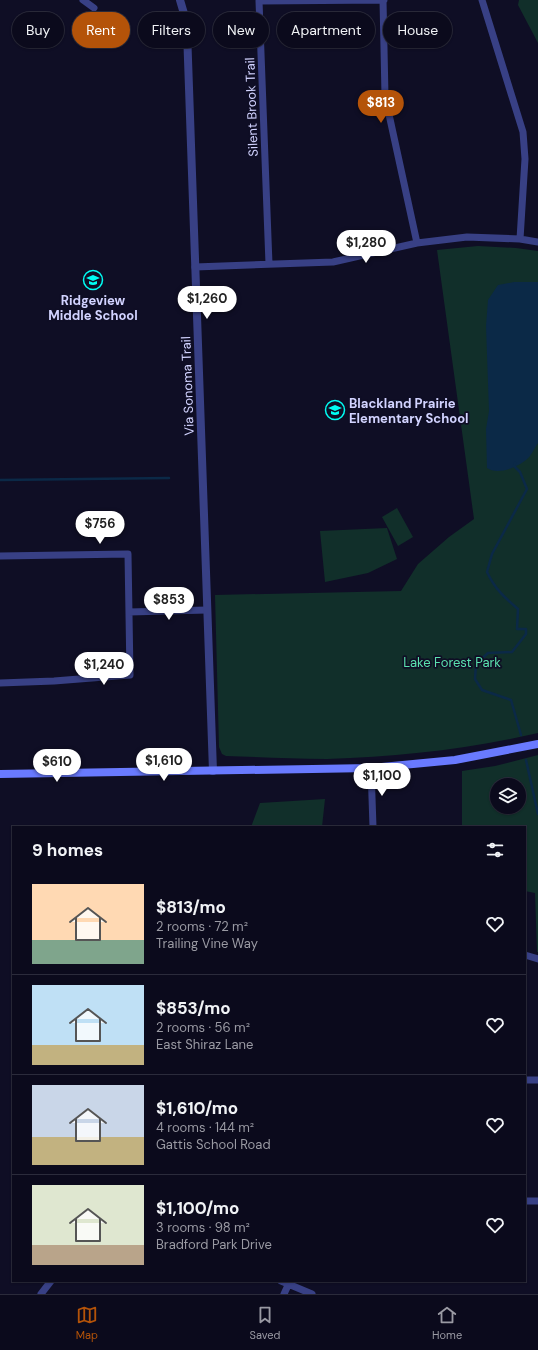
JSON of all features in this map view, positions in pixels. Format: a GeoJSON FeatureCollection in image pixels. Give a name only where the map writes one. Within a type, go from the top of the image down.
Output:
{"type":"FeatureCollection","features":[{"type":"Feature","properties":{"kind":"main road"},"geometry":{"type":"LineString","coordinates":[[0,774],[371,768],[455,760],[538,744]]}},
{"type":"Feature","properties":{"kind":"street"},"geometry":{"type":"LineString","coordinates":[[83,0],[94,8]]}},
{"type":"Feature","properties":{"kind":"street","name":"Via Sonoma Trail"},"geometry":{"type":"LineString","coordinates":[[180,0],[187,31],[213,771]]}},
{"type":"Feature","properties":{"kind":"street"},"geometry":{"type":"LineString","coordinates":[[383,0],[385,96],[417,243]]}},
{"type":"Feature","properties":{"kind":"street","name":"Silent Brook Trail"},"geometry":{"type":"LineString","coordinates":[[269,264],[259,1],[383,0]]}},
{"type":"Feature","properties":{"kind":"street"},"geometry":{"type":"LineString","coordinates":[[482,0],[523,132],[525,159],[520,239]]}},
{"type":"Feature","properties":{"kind":"street"},"geometry":{"type":"LineString","coordinates":[[195,267],[333,262],[417,243],[467,237],[520,239],[538,242]]}},
{"type":"Feature","properties":{"kind":"street"},"geometry":{"type":"LineString","coordinates":[[0,556],[128,554],[130,612],[130,675],[54,682],[0,683]]}},
{"type":"Feature","properties":{"kind":"street"},"geometry":{"type":"LineString","coordinates":[[130,612],[207,610]]}},
{"type":"Feature","properties":{"kind":"street"},"geometry":{"type":"LineString","coordinates":[[371,768],[373,826]]}},
{"type":"Feature","properties":{"kind":"street"},"geometry":{"type":"LineString","coordinates":[[526,955],[538,959]]}},
{"type":"Feature","properties":{"kind":"street"},"geometry":{"type":"LineString","coordinates":[[526,1080],[538,1080]]}},
{"type":"Feature","properties":{"kind":"street"},"geometry":{"type":"LineString","coordinates":[[526,1201],[538,1201]]}},
{"type":"Feature","properties":{"kind":"street"},"geometry":{"type":"LineString","coordinates":[[41,1294],[50,1282]]}},
{"type":"Feature","properties":{"kind":"street"},"geometry":{"type":"LineString","coordinates":[[284,1294],[286,1282],[312,1294]]}},
{"type":"Feature","properties":{"kind":"green space"},"geometry":{"type":"Polygon","coordinates":[[[519,0],[538,0],[538,43],[518,5],[519,0]]]}},
{"type":"Feature","properties":{"kind":"green space","name":"Lake Forest Park"},"geometry":{"type":"Polygon","coordinates":[[[478,246],[538,251],[538,733],[460,748],[380,756],[327,759],[226,756],[222,754],[219,747],[215,595],[401,591],[418,564],[449,537],[474,519],[437,250],[478,246]]]}},
{"type":"Feature","properties":{"kind":"green space"},"geometry":{"type":"Polygon","coordinates":[[[397,508],[413,537],[398,546],[382,517],[397,508]]]}},
{"type":"Feature","properties":{"kind":"green space"},"geometry":{"type":"Polygon","coordinates":[[[387,528],[397,559],[368,573],[325,582],[320,531],[387,528]]]}},
{"type":"Feature","properties":{"kind":"green space"},"geometry":{"type":"Polygon","coordinates":[[[538,755],[538,952],[535,893],[526,891],[526,826],[462,826],[462,771],[495,766],[538,755]]]}},
{"type":"Feature","properties":{"kind":"green space"},"geometry":{"type":"Polygon","coordinates":[[[325,799],[322,826],[251,826],[260,803],[325,799]]]}},
{"type":"Feature","properties":{"kind":"water"},"geometry":{"type":"Polygon","coordinates":[[[514,282],[538,282],[538,443],[526,460],[510,469],[497,471],[487,468],[486,429],[489,411],[486,326],[488,300],[498,285],[514,282]]]}},
{"type":"Feature","properties":{"kind":"waterway"},"geometry":{"type":"LineString","coordinates":[[515,463],[514,466],[520,472],[527,489],[492,554],[487,572],[500,592],[518,609],[517,629],[526,629],[526,634],[512,652],[488,653],[476,664],[475,679],[482,690],[511,700],[521,735]]}},
{"type":"Feature","properties":{"kind":"waterway"},"geometry":{"type":"LineString","coordinates":[[0,480],[169,478]]}},
{"type":"Feature","properties":{"kind":"waterway"},"geometry":{"type":"LineString","coordinates":[[526,760],[538,814]]}},
{"type":"Feature","properties":{"kind":"place","name":"Ridgeview Middle School"},"geometry":{"type":"Point","coordinates":[93,280]}},
{"type":"Feature","properties":{"kind":"place","name":"Blackland Prairie Elementary School"},"geometry":{"type":"Point","coordinates":[335,410]}}]}
